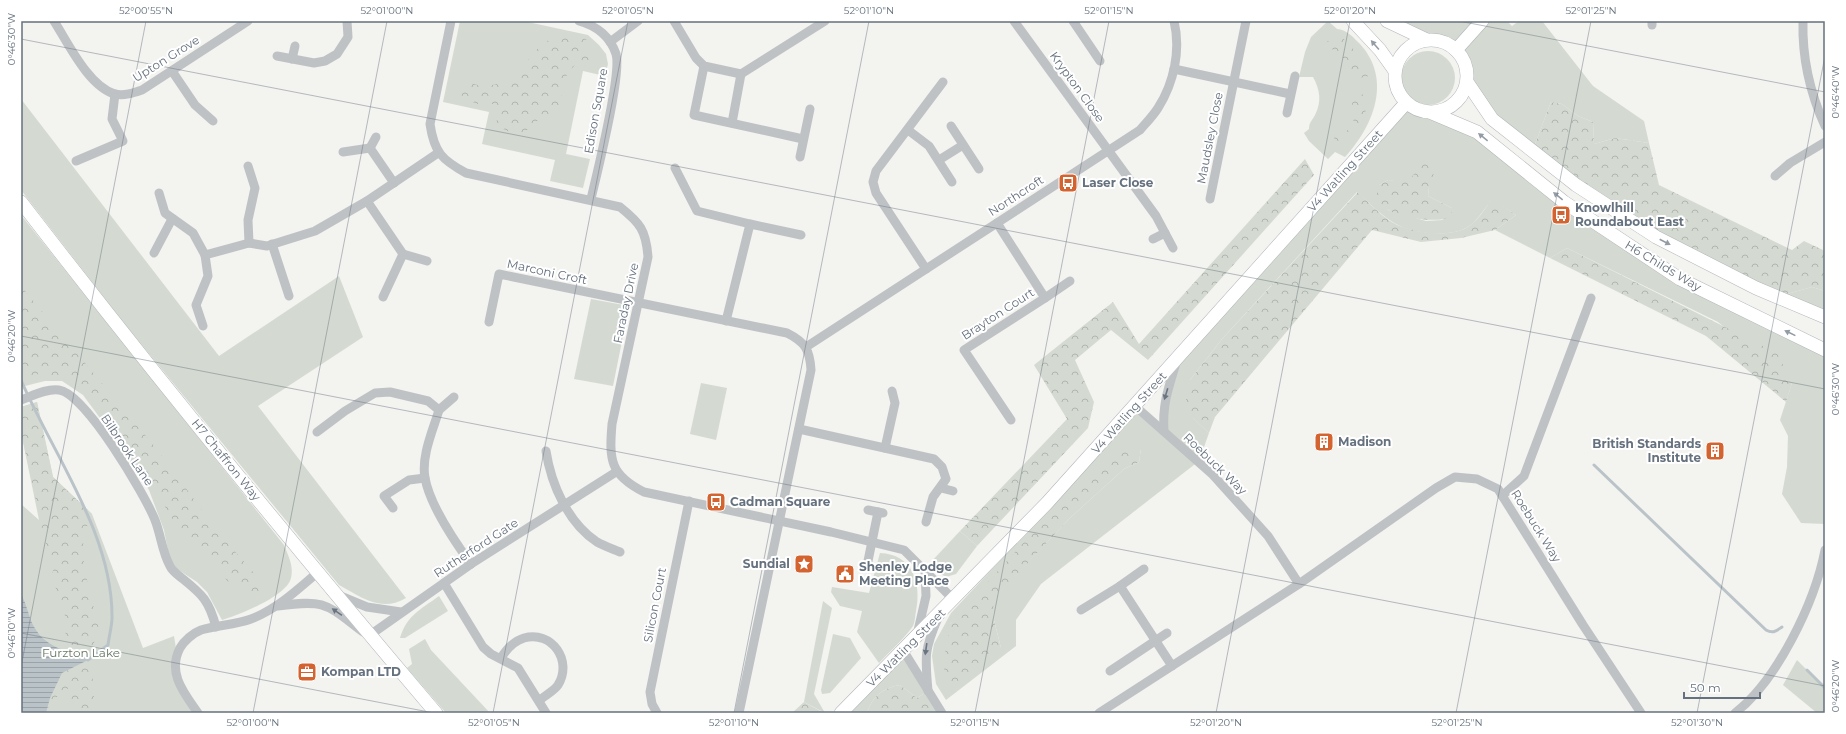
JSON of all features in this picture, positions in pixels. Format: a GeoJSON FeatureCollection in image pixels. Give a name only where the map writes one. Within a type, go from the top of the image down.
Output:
{"type":"FeatureCollection","features":[{"type":"Feature","properties":{"kind":"street"},"geometry":{"type":"LineString","coordinates":[[54,21],[95,83],[114,94],[112,119],[123,141],[76,161]]}},
{"type":"Feature","properties":{"kind":"street"},"geometry":{"type":"LineString","coordinates":[[278,56],[314,63],[325,61],[337,54],[348,37],[347,21]]}},
{"type":"Feature","properties":{"kind":"street"},"geometry":{"type":"LineString","coordinates":[[205,255],[249,243],[267,246],[315,231],[367,201],[438,153],[432,137],[430,124],[451,21]]}},
{"type":"Feature","properties":{"kind":"street","name":"Edison Square"},"geometry":{"type":"LineString","coordinates":[[579,21],[589,24],[601,31],[610,42],[616,56],[616,77],[591,199]]}},
{"type":"Feature","properties":{"kind":"street"},"geometry":{"type":"LineString","coordinates":[[610,42],[638,21]]}},
{"type":"Feature","properties":{"kind":"street"},"geometry":{"type":"LineString","coordinates":[[674,21],[696,58],[704,66],[741,74],[825,21]]}},
{"type":"Feature","properties":{"kind":"street","name":"Krypton Close"},"geometry":{"type":"LineString","coordinates":[[1014,21],[1108,150]]}},
{"type":"Feature","properties":{"kind":"street"},"geometry":{"type":"LineString","coordinates":[[1073,21],[1100,61]]}},
{"type":"Feature","properties":{"kind":"street","name":"Northcroft"},"geometry":{"type":"LineString","coordinates":[[806,347],[1140,130],[1158,108],[1171,81],[1177,54],[1174,21]]}},
{"type":"Feature","properties":{"kind":"street","name":"Maudsley Close"},"geometry":{"type":"LineString","coordinates":[[1210,199],[1246,21]]}},
{"type":"Feature","properties":{"kind":"street"},"geometry":{"type":"LineString","coordinates":[[1352,21],[1380,50],[1395,71]]}},
{"type":"Feature","properties":{"kind":"street"},"geometry":{"type":"LineString","coordinates":[[1387,21],[1427,40]]}},
{"type":"Feature","properties":{"kind":"street"},"geometry":{"type":"LineString","coordinates":[[1456,50],[1482,21]]}},
{"type":"Feature","properties":{"kind":"street"},"geometry":{"type":"LineString","coordinates":[[1803,21],[1805,62],[1815,103],[1825,126]]}},
{"type":"Feature","properties":{"kind":"street","name":"Upton Grove"},"geometry":{"type":"LineString","coordinates":[[114,94],[128,94],[142,90],[241,23]]}},
{"type":"Feature","properties":{"kind":"street"},"geometry":{"type":"LineString","coordinates":[[1427,40],[1437,40],[1450,45],[1464,60],[1467,73],[1467,82],[1464,92],[1451,107],[1432,113],[1420,111],[1406,103],[1399,94],[1395,82],[1395,71],[1399,59],[1406,50],[1415,43],[1427,40]]}},
{"type":"Feature","properties":{"kind":"street"},"geometry":{"type":"LineString","coordinates":[[292,59],[294,46]]}},
{"type":"Feature","properties":{"kind":"street"},"geometry":{"type":"LineString","coordinates":[[704,66],[694,115],[803,139]]}},
{"type":"Feature","properties":{"kind":"street","name":"Maudsley Close"},"geometry":{"type":"LineString","coordinates":[[1174,69],[1290,94]]}},
{"type":"Feature","properties":{"kind":"street"},"geometry":{"type":"LineString","coordinates":[[172,71],[195,105],[213,120]]}},
{"type":"Feature","properties":{"kind":"street"},"geometry":{"type":"LineString","coordinates":[[732,123],[741,74]]}},
{"type":"Feature","properties":{"kind":"street"},"geometry":{"type":"LineString","coordinates":[[1287,113],[1295,76]]}},
{"type":"Feature","properties":{"kind":"street"},"geometry":{"type":"LineString","coordinates":[[926,269],[876,194],[873,182],[876,171],[943,82]]}},
{"type":"Feature","properties":{"kind":"street","name":"H6 Childs Way"},"geometry":{"type":"LineString","coordinates":[[1467,82],[1492,119],[1576,185],[1656,237],[1756,288],[1825,317]]}},
{"type":"Feature","properties":{"kind":"street","name":"V4 Watling Street"},"geometry":{"type":"LineString","coordinates":[[841,713],[1047,504],[1406,103]]}},
{"type":"Feature","properties":{"kind":"street"},"geometry":{"type":"LineString","coordinates":[[800,157],[810,109]]}},
{"type":"Feature","properties":{"kind":"street","name":"H6 Childs Way"},"geometry":{"type":"LineString","coordinates":[[1432,113],[1477,132],[1564,202],[1680,279],[1825,350]]}},
{"type":"Feature","properties":{"kind":"street"},"geometry":{"type":"LineString","coordinates":[[951,126],[978,169]]}},
{"type":"Feature","properties":{"kind":"street"},"geometry":{"type":"LineString","coordinates":[[908,130],[929,146],[952,182]]}},
{"type":"Feature","properties":{"kind":"street"},"geometry":{"type":"LineString","coordinates":[[370,148],[376,138]]}},
{"type":"Feature","properties":{"kind":"street"},"geometry":{"type":"LineString","coordinates":[[1775,176],[1790,163],[1825,142]]}},
{"type":"Feature","properties":{"kind":"street"},"geometry":{"type":"LineString","coordinates":[[939,160],[962,145]]}},
{"type":"Feature","properties":{"kind":"street"},"geometry":{"type":"LineString","coordinates":[[370,148],[394,183]]}},
{"type":"Feature","properties":{"kind":"street"},"geometry":{"type":"LineString","coordinates":[[343,152],[370,148]]}},
{"type":"Feature","properties":{"kind":"street"},"geometry":{"type":"LineString","coordinates":[[1108,150],[1156,216],[1172,248]]}},
{"type":"Feature","properties":{"kind":"street","name":"Faraday Drive"},"geometry":{"type":"LineString","coordinates":[[438,153],[454,166],[466,173],[591,199],[620,207],[637,220],[646,239],[648,257],[612,424],[611,448],[612,460],[616,472]]}},
{"type":"Feature","properties":{"kind":"street"},"geometry":{"type":"LineString","coordinates":[[248,166],[255,188],[248,220],[249,243]]}},
{"type":"Feature","properties":{"kind":"street"},"geometry":{"type":"LineString","coordinates":[[674,168],[697,211],[801,235]]}},
{"type":"Feature","properties":{"kind":"street"},"geometry":{"type":"LineString","coordinates":[[159,193],[165,213],[193,233],[205,255],[208,276],[196,305],[203,326]]}},
{"type":"Feature","properties":{"kind":"street"},"geometry":{"type":"LineString","coordinates":[[367,201],[403,254],[427,261]]}},
{"type":"Feature","properties":{"kind":"street","name":"H7 Chaffron Way"},"geometry":{"type":"LineString","coordinates":[[21,202],[126,339],[436,713]]}},
{"type":"Feature","properties":{"kind":"street"},"geometry":{"type":"LineString","coordinates":[[154,253],[172,219]]}},
{"type":"Feature","properties":{"kind":"street","name":"Brayton Court"},"geometry":{"type":"LineString","coordinates":[[997,222],[1045,298]]}},
{"type":"Feature","properties":{"kind":"street"},"geometry":{"type":"LineString","coordinates":[[726,321],[750,224]]}},
{"type":"Feature","properties":{"kind":"street"},"geometry":{"type":"LineString","coordinates":[[1154,239],[1165,232]]}},
{"type":"Feature","properties":{"kind":"street"},"geometry":{"type":"LineString","coordinates":[[272,244],[289,296]]}},
{"type":"Feature","properties":{"kind":"street"},"geometry":{"type":"LineString","coordinates":[[383,297],[403,254]]}},
{"type":"Feature","properties":{"kind":"street","name":"Marconi Croft"},"geometry":{"type":"LineString","coordinates":[[489,322],[499,274],[638,304]]}},
{"type":"Feature","properties":{"kind":"street","name":"Brayton Court"},"geometry":{"type":"LineString","coordinates":[[1011,420],[962,347],[1045,298],[1070,281]]}},
{"type":"Feature","properties":{"kind":"street"},"geometry":{"type":"LineString","coordinates":[[1502,496],[1524,476],[1591,298]]}},
{"type":"Feature","properties":{"kind":"street"},"geometry":{"type":"LineString","coordinates":[[638,304],[787,333],[799,339],[806,347],[811,358],[812,370],[739,713]]}},
{"type":"Feature","properties":{"kind":"street"},"geometry":{"type":"LineString","coordinates":[[1164,431],[1164,399],[1178,357]]}},
{"type":"Feature","properties":{"kind":"street","name":"Bilbrook Lane"},"geometry":{"type":"LineString","coordinates":[[21,400],[36,394],[59,390],[66,392],[77,400],[136,482],[155,519],[162,540],[164,556],[171,569],[203,595],[212,612],[216,627]]}},
{"type":"Feature","properties":{"kind":"street"},"geometry":{"type":"LineString","coordinates":[[885,448],[894,403],[892,390]]}},
{"type":"Feature","properties":{"kind":"street"},"geometry":{"type":"LineString","coordinates":[[317,432],[374,393],[390,392],[428,401],[440,410]]}},
{"type":"Feature","properties":{"kind":"street"},"geometry":{"type":"LineString","coordinates":[[454,397],[440,410],[426,457],[425,478],[442,520],[471,564]]}},
{"type":"Feature","properties":{"kind":"street","name":"Roebuck Way"},"geometry":{"type":"LineString","coordinates":[[1135,406],[1213,475],[1268,536],[1299,584]]}},
{"type":"Feature","properties":{"kind":"street"},"geometry":{"type":"LineString","coordinates":[[799,429],[934,459],[942,467],[946,479],[941,488],[933,497],[926,522]]}},
{"type":"Feature","properties":{"kind":"street"},"geometry":{"type":"LineString","coordinates":[[546,451],[548,466],[554,484],[564,504],[582,528],[598,542],[620,552]]}},
{"type":"Feature","properties":{"kind":"street"},"geometry":{"type":"LineString","coordinates":[[616,472],[629,485],[644,492],[872,541],[904,550],[954,600]]}},
{"type":"Feature","properties":{"kind":"street","name":"Rutherford Gate"},"geometry":{"type":"LineString","coordinates":[[374,640],[401,612],[471,564],[616,472]]}},
{"type":"Feature","properties":{"kind":"street","name":"Roebuck Way"},"geometry":{"type":"LineString","coordinates":[[1099,713],[1299,584],[1436,488],[1455,477],[1477,478],[1498,489],[1583,625],[1641,713]]}},
{"type":"Feature","properties":{"kind":"street"},"geometry":{"type":"LineString","coordinates":[[393,508],[384,496],[409,480],[425,478]]}},
{"type":"Feature","properties":{"kind":"street"},"geometry":{"type":"LineString","coordinates":[[941,488],[953,491]]}},
{"type":"Feature","properties":{"kind":"street","name":"Silicon Court"},"geometry":{"type":"LineString","coordinates":[[657,713],[652,704],[650,692],[689,501]]}},
{"type":"Feature","properties":{"kind":"street"},"geometry":{"type":"LineString","coordinates":[[868,510],[881,512],[872,541],[868,561]]}},
{"type":"Feature","properties":{"kind":"street"},"geometry":{"type":"LineString","coordinates":[[1739,712],[1776,667],[1800,623],[1824,563],[1825,550]]}},
{"type":"Feature","properties":{"kind":"street"},"geometry":{"type":"LineString","coordinates":[[1081,610],[1144,569]]}},
{"type":"Feature","properties":{"kind":"street"},"geometry":{"type":"LineString","coordinates":[[917,637],[926,596],[925,571]]}},
{"type":"Feature","properties":{"kind":"street"},"geometry":{"type":"LineString","coordinates":[[198,713],[183,691],[176,677],[174,665],[182,644],[200,630],[251,619],[278,606],[318,572]]}},
{"type":"Feature","properties":{"kind":"street"},"geometry":{"type":"LineString","coordinates":[[444,583],[482,646],[490,654],[518,668],[546,713]]}},
{"type":"Feature","properties":{"kind":"street"},"geometry":{"type":"LineString","coordinates":[[1120,586],[1172,666]]}},
{"type":"Feature","properties":{"kind":"street"},"geometry":{"type":"LineString","coordinates":[[335,593],[366,607],[401,612]]}},
{"type":"Feature","properties":{"kind":"street"},"geometry":{"type":"LineString","coordinates":[[278,606],[304,602],[324,604],[340,613],[374,640]]}},
{"type":"Feature","properties":{"kind":"street"},"geometry":{"type":"LineString","coordinates":[[928,691],[925,654],[927,642],[940,613]]}},
{"type":"Feature","properties":{"kind":"street"},"geometry":{"type":"LineString","coordinates":[[1110,671],[1167,633]]}},
{"type":"Feature","properties":{"kind":"street"},"geometry":{"type":"LineString","coordinates":[[500,658],[509,647],[524,638],[541,638],[554,645],[562,656],[564,670],[557,686],[539,701]]}},
{"type":"Feature","properties":{"kind":"street"},"geometry":{"type":"LineString","coordinates":[[903,650],[942,713]]}},
{"type":"Feature","properties":{"kind":"green space"},"geometry":{"type":"Polygon","coordinates":[[[460,21],[523,21],[588,35],[606,54],[608,64],[605,76],[583,71],[566,154],[590,159],[583,188],[550,181],[555,160],[482,144],[489,112],[443,102],[460,21]]]}},
{"type":"Feature","properties":{"kind":"green space"},"geometry":{"type":"Polygon","coordinates":[[[1328,21],[1337,29],[1344,30],[1350,34],[1360,44],[1370,58],[1376,73],[1377,88],[1371,118],[1364,132],[1345,157],[1335,152],[1328,159],[1309,141],[1304,133],[1309,129],[1310,123],[1319,105],[1317,86],[1313,77],[1299,77],[1305,52],[1311,37],[1328,21]]]}},
{"type":"Feature","properties":{"kind":"green space"},"geometry":{"type":"Polygon","coordinates":[[[1401,21],[1507,21],[1512,26],[1519,21],[1542,21],[1593,86],[1644,121],[1649,143],[1615,138],[1594,144],[1593,122],[1578,116],[1562,104],[1551,102],[1535,144],[1527,147],[1492,119],[1467,82],[1467,73],[1464,60],[1456,50],[1450,45],[1437,40],[1427,40],[1401,21]]]}},
{"type":"Feature","properties":{"kind":"green space"},"geometry":{"type":"Polygon","coordinates":[[[562,32],[586,39],[593,61],[577,63],[568,72],[562,87],[561,105],[554,115],[544,115],[526,131],[516,135],[495,125],[500,112],[496,104],[477,104],[462,97],[460,87],[469,82],[483,87],[497,84],[506,86],[537,50],[562,32]]]}},
{"type":"Feature","properties":{"kind":"green space"},"geometry":{"type":"Polygon","coordinates":[[[1339,35],[1357,54],[1370,76],[1363,77],[1356,81],[1349,76],[1348,68],[1341,54],[1333,50],[1326,42],[1339,35]]]}},
{"type":"Feature","properties":{"kind":"green space"},"geometry":{"type":"Polygon","coordinates":[[[1423,51],[1433,51],[1443,55],[1451,63],[1455,73],[1455,83],[1451,93],[1443,101],[1433,105],[1423,105],[1413,101],[1405,93],[1401,83],[1401,73],[1405,63],[1413,55],[1423,51]]]}},
{"type":"Feature","properties":{"kind":"green space"},"geometry":{"type":"Polygon","coordinates":[[[1355,93],[1365,95],[1366,110],[1359,129],[1344,146],[1330,135],[1342,133],[1354,127],[1352,104],[1355,93]]]}},
{"type":"Feature","properties":{"kind":"green space"},"geometry":{"type":"Polygon","coordinates":[[[21,99],[219,356],[339,276],[363,337],[258,406],[406,598],[397,602],[380,604],[371,602],[339,585],[123,322],[21,190],[21,99]]]}},
{"type":"Feature","properties":{"kind":"green space"},"geometry":{"type":"Polygon","coordinates":[[[1551,102],[1562,104],[1578,116],[1593,122],[1594,144],[1615,138],[1649,143],[1659,185],[1792,250],[1804,241],[1825,251],[1825,291],[1812,287],[1776,297],[1656,237],[1540,157],[1535,144],[1551,102]]]}},
{"type":"Feature","properties":{"kind":"green space"},"geometry":{"type":"Polygon","coordinates":[[[1406,103],[1420,111],[1432,113],[1477,132],[1623,242],[1825,348],[1825,524],[1801,523],[1782,494],[1787,467],[1788,436],[1780,420],[1792,383],[1718,322],[1567,248],[1550,258],[1495,230],[1516,215],[1492,199],[1477,219],[1466,228],[1451,233],[1424,233],[1407,229],[1389,220],[1357,192],[1222,339],[1190,380],[1193,418],[1209,433],[1199,461],[1041,584],[1016,620],[1016,646],[946,700],[936,684],[932,656],[934,644],[951,613],[1009,551],[1135,406],[1164,431],[1178,357],[1406,103]],[[1388,180],[1379,185],[1388,210],[1426,221],[1443,220],[1452,208],[1428,196],[1429,187],[1388,180]],[[1141,449],[950,624],[1001,648],[994,620],[992,600],[1070,518],[1124,469],[1139,462],[1141,449]]]}},
{"type":"Feature","properties":{"kind":"green space"},"geometry":{"type":"Polygon","coordinates":[[[1305,159],[1314,175],[1148,360],[1111,330],[1075,360],[1094,402],[1088,428],[977,546],[960,531],[1067,419],[1034,365],[1113,302],[1139,344],[1305,159]]]}},
{"type":"Feature","properties":{"kind":"green space"},"geometry":{"type":"Polygon","coordinates":[[[1424,163],[1435,170],[1429,187],[1428,196],[1452,208],[1452,217],[1437,220],[1410,218],[1387,209],[1376,198],[1379,185],[1388,180],[1407,182],[1424,163]]]}},
{"type":"Feature","properties":{"kind":"green space"},"geometry":{"type":"Polygon","coordinates":[[[1358,192],[1389,220],[1395,224],[1415,231],[1443,233],[1459,231],[1466,228],[1470,226],[1484,211],[1492,198],[1516,215],[1495,230],[1461,238],[1421,242],[1372,230],[1215,417],[1209,433],[1184,410],[1190,380],[1222,339],[1358,192]]]}},
{"type":"Feature","properties":{"kind":"green space"},"geometry":{"type":"Polygon","coordinates":[[[21,215],[284,545],[289,557],[292,574],[288,585],[272,598],[239,614],[222,620],[207,592],[197,582],[177,569],[169,556],[164,530],[149,490],[114,437],[83,395],[62,381],[45,381],[21,387],[21,215]]]}},
{"type":"Feature","properties":{"kind":"green space"},"geometry":{"type":"Polygon","coordinates":[[[1567,248],[1777,353],[1792,383],[1786,402],[1706,336],[1550,258],[1567,248]]]}},
{"type":"Feature","properties":{"kind":"green space"},"geometry":{"type":"Polygon","coordinates":[[[21,286],[156,448],[219,533],[253,572],[261,591],[250,595],[230,584],[197,545],[180,532],[139,463],[101,412],[71,379],[36,374],[29,377],[21,359],[21,286]]]}},
{"type":"Feature","properties":{"kind":"green space"},"geometry":{"type":"Polygon","coordinates":[[[1812,287],[1825,291],[1825,317],[1776,297],[1812,287]]]}},
{"type":"Feature","properties":{"kind":"green space"},"geometry":{"type":"Polygon","coordinates":[[[591,299],[629,306],[613,386],[574,379],[591,299]]]}},
{"type":"Feature","properties":{"kind":"green space"},"geometry":{"type":"Polygon","coordinates":[[[701,383],[727,388],[716,440],[690,434],[701,383]]]}},
{"type":"Feature","properties":{"kind":"green space","name":"Furzton Lake"},"geometry":{"type":"Polygon","coordinates":[[[37,402],[53,477],[92,514],[143,648],[174,636],[177,655],[174,665],[198,713],[21,713],[21,504],[39,520],[21,432],[21,407],[37,402]]]}},
{"type":"Feature","properties":{"kind":"green space"},"geometry":{"type":"Polygon","coordinates":[[[37,402],[53,477],[92,514],[83,537],[84,568],[99,629],[94,643],[86,656],[69,652],[68,643],[65,638],[65,614],[51,577],[55,565],[44,539],[21,432],[21,407],[37,402]]]}},
{"type":"Feature","properties":{"kind":"green space"},"geometry":{"type":"Polygon","coordinates":[[[1141,449],[1139,462],[1124,469],[1070,518],[993,600],[994,620],[1001,648],[950,687],[943,665],[950,624],[1054,509],[1120,453],[1141,449]]]}},
{"type":"Feature","properties":{"kind":"green space"},"geometry":{"type":"Polygon","coordinates":[[[960,531],[977,546],[956,574],[946,577],[931,568],[931,562],[960,531]]]}},
{"type":"Feature","properties":{"kind":"green space"},"geometry":{"type":"Polygon","coordinates":[[[880,553],[891,555],[907,564],[916,581],[917,601],[913,626],[879,663],[857,632],[862,611],[840,606],[831,592],[832,587],[869,593],[880,553]]]}},
{"type":"Feature","properties":{"kind":"green space"},"geometry":{"type":"Polygon","coordinates":[[[439,596],[448,611],[405,638],[400,638],[410,618],[439,596]]]}},
{"type":"Feature","properties":{"kind":"green space"},"geometry":{"type":"Polygon","coordinates":[[[823,601],[832,608],[814,694],[825,713],[804,702],[823,601]]]}},
{"type":"Feature","properties":{"kind":"green space"},"geometry":{"type":"Polygon","coordinates":[[[833,634],[850,638],[861,658],[830,693],[822,694],[821,690],[833,634]]]}},
{"type":"Feature","properties":{"kind":"green space"},"geometry":{"type":"Polygon","coordinates":[[[425,639],[431,650],[490,713],[446,713],[407,668],[412,664],[409,649],[425,639]]]}},
{"type":"Feature","properties":{"kind":"green space"},"geometry":{"type":"Polygon","coordinates":[[[903,650],[928,691],[917,698],[900,685],[894,686],[888,688],[875,697],[867,713],[841,713],[903,650]]]}},
{"type":"Feature","properties":{"kind":"green space"},"geometry":{"type":"Polygon","coordinates":[[[88,660],[92,668],[95,713],[73,713],[70,688],[61,691],[55,700],[52,713],[46,713],[50,698],[62,673],[88,660]]]}},
{"type":"Feature","properties":{"kind":"green space"},"geometry":{"type":"Polygon","coordinates":[[[1797,660],[1825,688],[1825,713],[1817,713],[1783,685],[1797,660]]]}},
{"type":"Feature","properties":{"kind":"green space"},"geometry":{"type":"Polygon","coordinates":[[[900,685],[917,698],[928,691],[942,713],[867,713],[875,697],[888,688],[900,685]]]}},
{"type":"Feature","properties":{"kind":"green space"},"geometry":{"type":"Polygon","coordinates":[[[804,702],[824,713],[792,713],[804,702]]]}},
{"type":"Feature","properties":{"kind":"shaded area","name":"Furzton Lake"},"geometry":{"type":"Polygon","coordinates":[[[21,594],[32,623],[42,637],[54,646],[69,652],[86,656],[88,660],[62,673],[50,698],[46,713],[21,713],[21,594]]]}},
{"type":"Feature","properties":{"kind":"waterway"},"geometry":{"type":"LineString","coordinates":[[21,380],[79,496],[103,556],[110,587],[112,624],[108,645],[88,660]]}},
{"type":"Feature","properties":{"kind":"waterway"},"geometry":{"type":"LineString","coordinates":[[1594,465],[1766,630],[1773,632],[1782,627]]}},
{"type":"Feature","properties":{"kind":"waterway"},"geometry":{"type":"LineString","coordinates":[[1807,670],[1825,688]]}},
{"type":"Feature","properties":{"kind":"place","name":"Laser Close"},"geometry":{"type":"Point","coordinates":[1068,183]}},
{"type":"Feature","properties":{"kind":"place","name":"Knowlhill Roundabout East"},"geometry":{"type":"Point","coordinates":[1561,215]}},
{"type":"Feature","properties":{"kind":"place","name":"Madison"},"geometry":{"type":"Point","coordinates":[1324,442]}},
{"type":"Feature","properties":{"kind":"place","name":"British Standards Institute"},"geometry":{"type":"Point","coordinates":[1715,451]}},
{"type":"Feature","properties":{"kind":"place","name":"Cadman Square"},"geometry":{"type":"Point","coordinates":[716,502]}},
{"type":"Feature","properties":{"kind":"place","name":"Sundial"},"geometry":{"type":"Point","coordinates":[804,564]}},
{"type":"Feature","properties":{"kind":"place","name":"Shenley Lodge Meeting Place"},"geometry":{"type":"Point","coordinates":[845,574]}},
{"type":"Feature","properties":{"kind":"place","name":"Kompan LTD"},"geometry":{"type":"Point","coordinates":[307,672]}}]}
